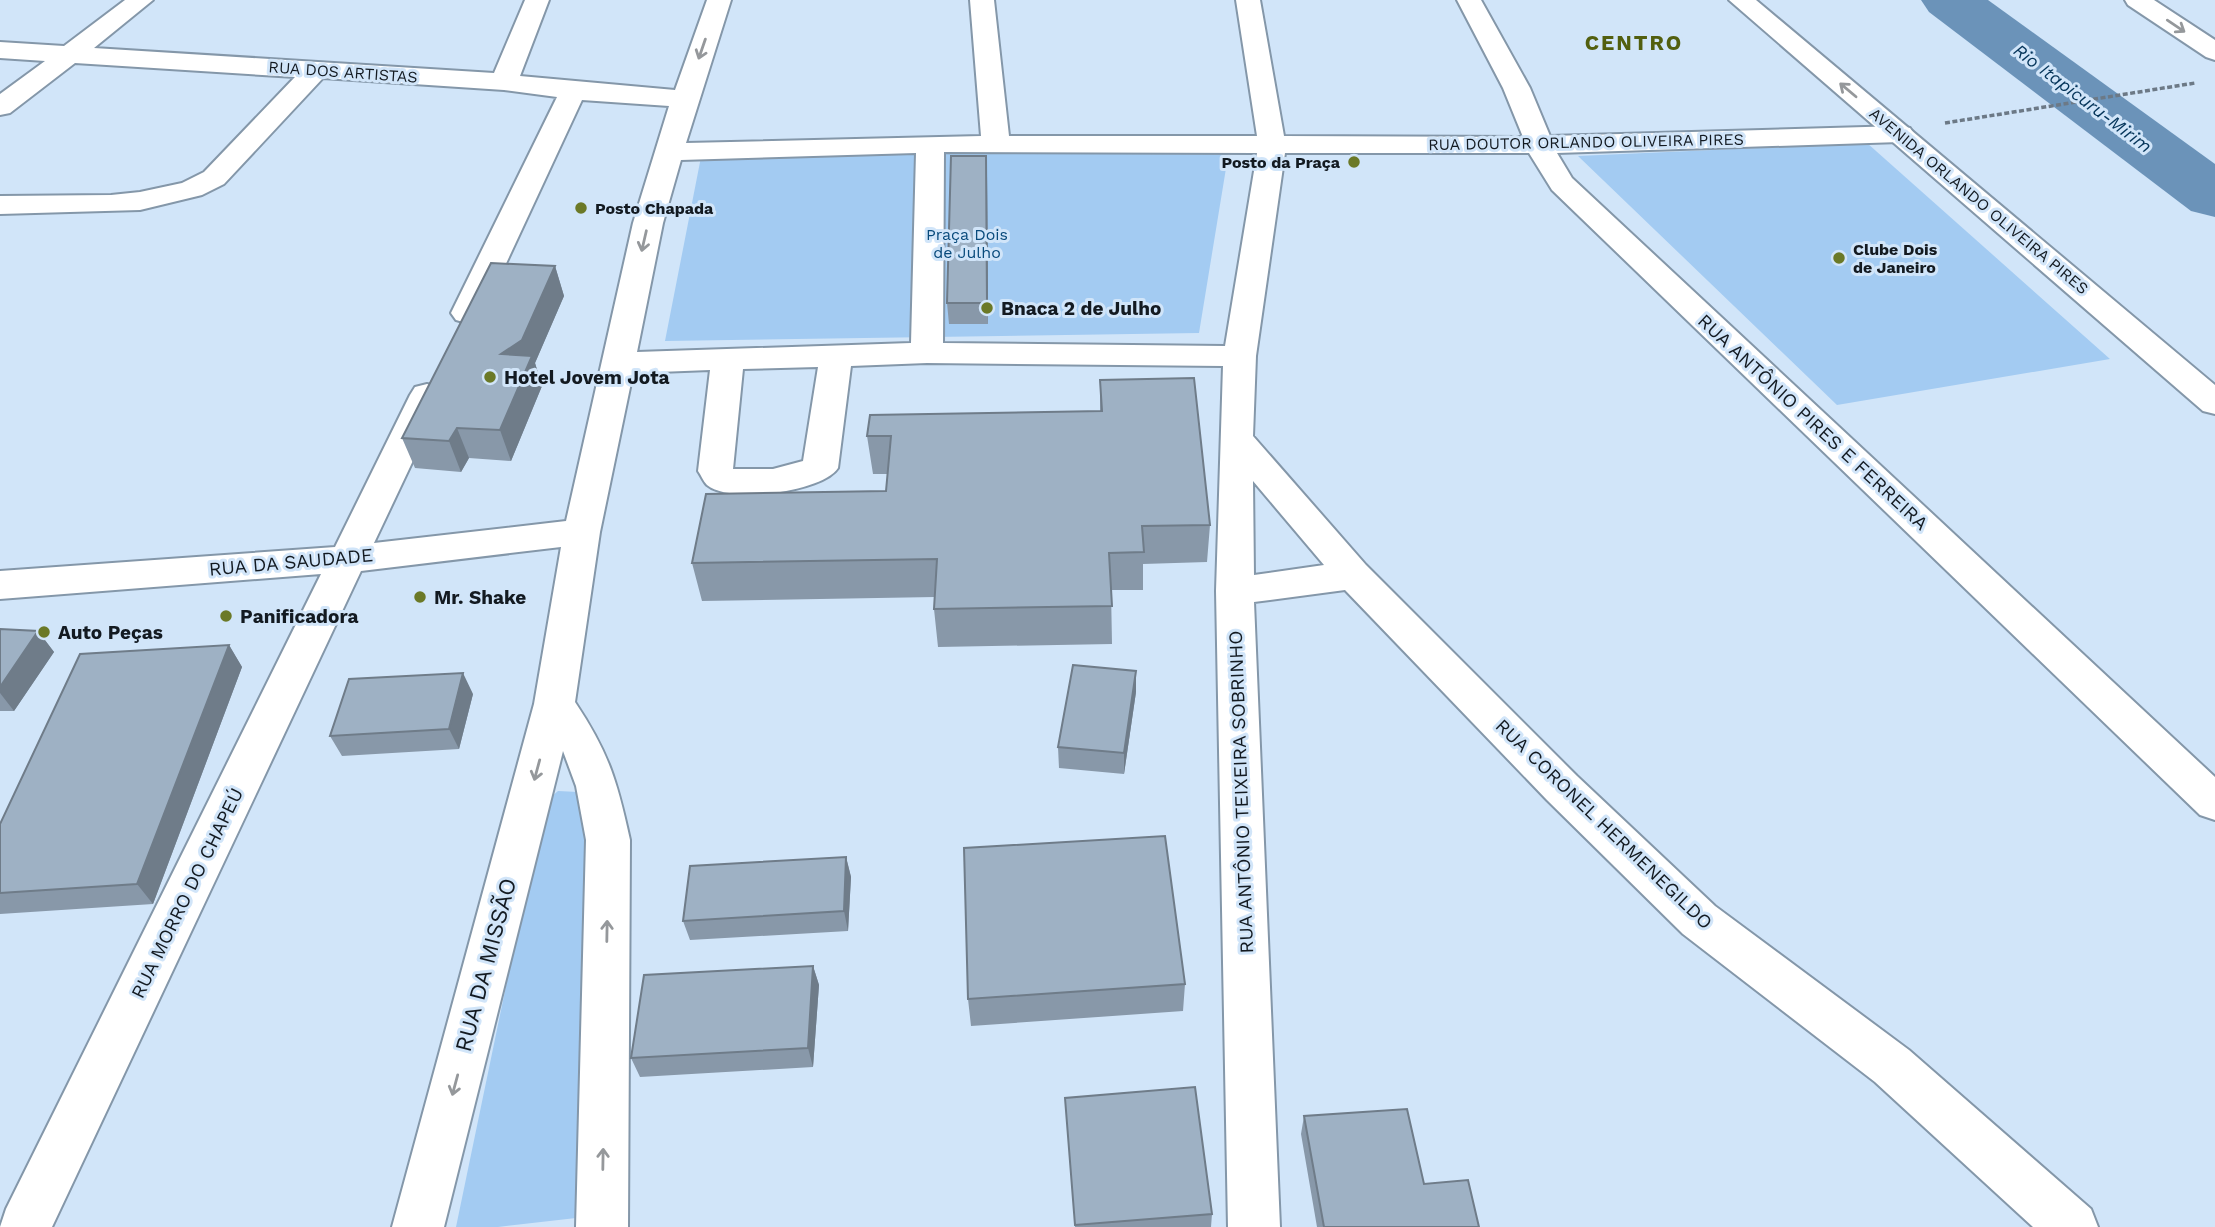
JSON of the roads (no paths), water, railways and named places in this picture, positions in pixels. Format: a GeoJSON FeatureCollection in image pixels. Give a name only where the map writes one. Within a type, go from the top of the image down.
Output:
{"type":"FeatureCollection","features":[{"type":"Feature","properties":{"kind":"street"},"geometry":{"type":"LineString","coordinates":[[1,106],[141,0]]}},
{"type":"Feature","properties":{"kind":"street"},"geometry":{"type":"LineString","coordinates":[[504,82],[537,0]]}},
{"type":"Feature","properties":{"kind":"street"},"geometry":{"type":"LineString","coordinates":[[719,0],[685,99],[648,223],[616,363],[927,353],[1240,356],[1272,145],[1248,0]]}},
{"type":"Feature","properties":{"kind":"street"},"geometry":{"type":"LineString","coordinates":[[982,0],[996,145]]}},
{"type":"Feature","properties":{"kind":"street","name":"RUA ANTÔNIO PIRES E FERREIRA"},"geometry":{"type":"LineString","coordinates":[[1469,0],[1522,100],[1537,145],[1562,184],[2215,803]]}},
{"type":"Feature","properties":{"kind":"street","name":"AVENIDA ORLANDO OLIVEIRA PIRES"},"geometry":{"type":"LineString","coordinates":[[1741,0],[2215,403]]}},
{"type":"Feature","properties":{"kind":"street"},"geometry":{"type":"LineString","coordinates":[[2137,0],[2215,52]]}},
{"type":"Feature","properties":{"kind":"street","name":"RUA DOS ARTISTAS"},"geometry":{"type":"LineString","coordinates":[[0,50],[504,82],[573,91],[685,99]]}},
{"type":"Feature","properties":{"kind":"street"},"geometry":{"type":"LineString","coordinates":[[0,205],[137,201],[183,194],[214,178],[316,70]]}},
{"type":"Feature","properties":{"kind":"street"},"geometry":{"type":"LineString","coordinates":[[455,337],[573,91]]}},
{"type":"Feature","properties":{"kind":"street","name":"RUA DOUTOR ORLANDO OLIVEIRA PIRES"},"geometry":{"type":"LineString","coordinates":[[1272,145],[1537,145],[1900,134]]}},
{"type":"Feature","properties":{"kind":"street"},"geometry":{"type":"LineString","coordinates":[[670,152],[930,144],[1272,145]]}},
{"type":"Feature","properties":{"kind":"street"},"geometry":{"type":"LineString","coordinates":[[927,353],[930,144]]}},
{"type":"Feature","properties":{"kind":"street"},"geometry":{"type":"LineString","coordinates":[[728,359],[716,474],[722,479],[750,481],[801,476],[820,468],[836,356]]}},
{"type":"Feature","properties":{"kind":"street","name":"RUA ANTÔNIO TEIXEIRA SOBRINHO"},"geometry":{"type":"LineString","coordinates":[[1240,356],[1236,438],[1235,591],[1254,1227]]}},
{"type":"Feature","properties":{"kind":"street","name":"RUA DA MISSÃO"},"geometry":{"type":"LineString","coordinates":[[418,1227],[554,704],[582,532],[616,363]]}},
{"type":"Feature","properties":{"kind":"street","name":"RUA MORRO DO CHAPEÚ"},"geometry":{"type":"LineString","coordinates":[[25,1227],[437,374]]}},
{"type":"Feature","properties":{"kind":"street","name":"RUA CORONEL HERMENEGILDO"},"geometry":{"type":"LineString","coordinates":[[1236,438],[1353,575],[1562,788],[1699,920],[1892,1066],[2072,1227]]}},
{"type":"Feature","properties":{"kind":"street","name":"RUA DA SAUDADE"},"geometry":{"type":"LineString","coordinates":[[0,585],[348,559],[582,532]]}},
{"type":"Feature","properties":{"kind":"street"},"geometry":{"type":"LineString","coordinates":[[1235,591],[1353,575]]}},
{"type":"Feature","properties":{"kind":"street"},"geometry":{"type":"LineString","coordinates":[[554,704],[583,748],[597,786],[608,840],[601,1227]]}},
{"type":"Feature","properties":{"kind":"waterway","name":"Rio Itapicuru-Mirim"},"geometry":{"type":"LineString","coordinates":[[1950,0],[2215,196]]}},
{"type":"Feature","properties":{"kind":"place","name":"Posto da Praça"},"geometry":{"type":"Point","coordinates":[1354,162]}},
{"type":"Feature","properties":{"kind":"place","name":"Posto Chapada"},"geometry":{"type":"Point","coordinates":[581,208]}},
{"type":"Feature","properties":{"kind":"place","name":"Clube Dois de Janeiro"},"geometry":{"type":"Point","coordinates":[1839,258]}},
{"type":"Feature","properties":{"kind":"place","name":"Bnaca 2 de Julho"},"geometry":{"type":"Point","coordinates":[987,308]}},
{"type":"Feature","properties":{"kind":"place","name":"Hotel Jovem Jota"},"geometry":{"type":"Point","coordinates":[490,377]}},
{"type":"Feature","properties":{"kind":"place","name":"Mr. Shake"},"geometry":{"type":"Point","coordinates":[420,597]}},
{"type":"Feature","properties":{"kind":"place","name":"Panificadora"},"geometry":{"type":"Point","coordinates":[226,616]}},
{"type":"Feature","properties":{"kind":"place","name":"Auto Peças"},"geometry":{"type":"Point","coordinates":[44,632]}},
{"type":"Feature","properties":{"kind":"district","name":"CENTRO"},"geometry":{"type":"Point","coordinates":[1634,42]}},
{"type":"Feature","properties":{"kind":"park label","name":"Praça Dois de Julho"},"geometry":{"type":"Point","coordinates":[967,243]}}]}
